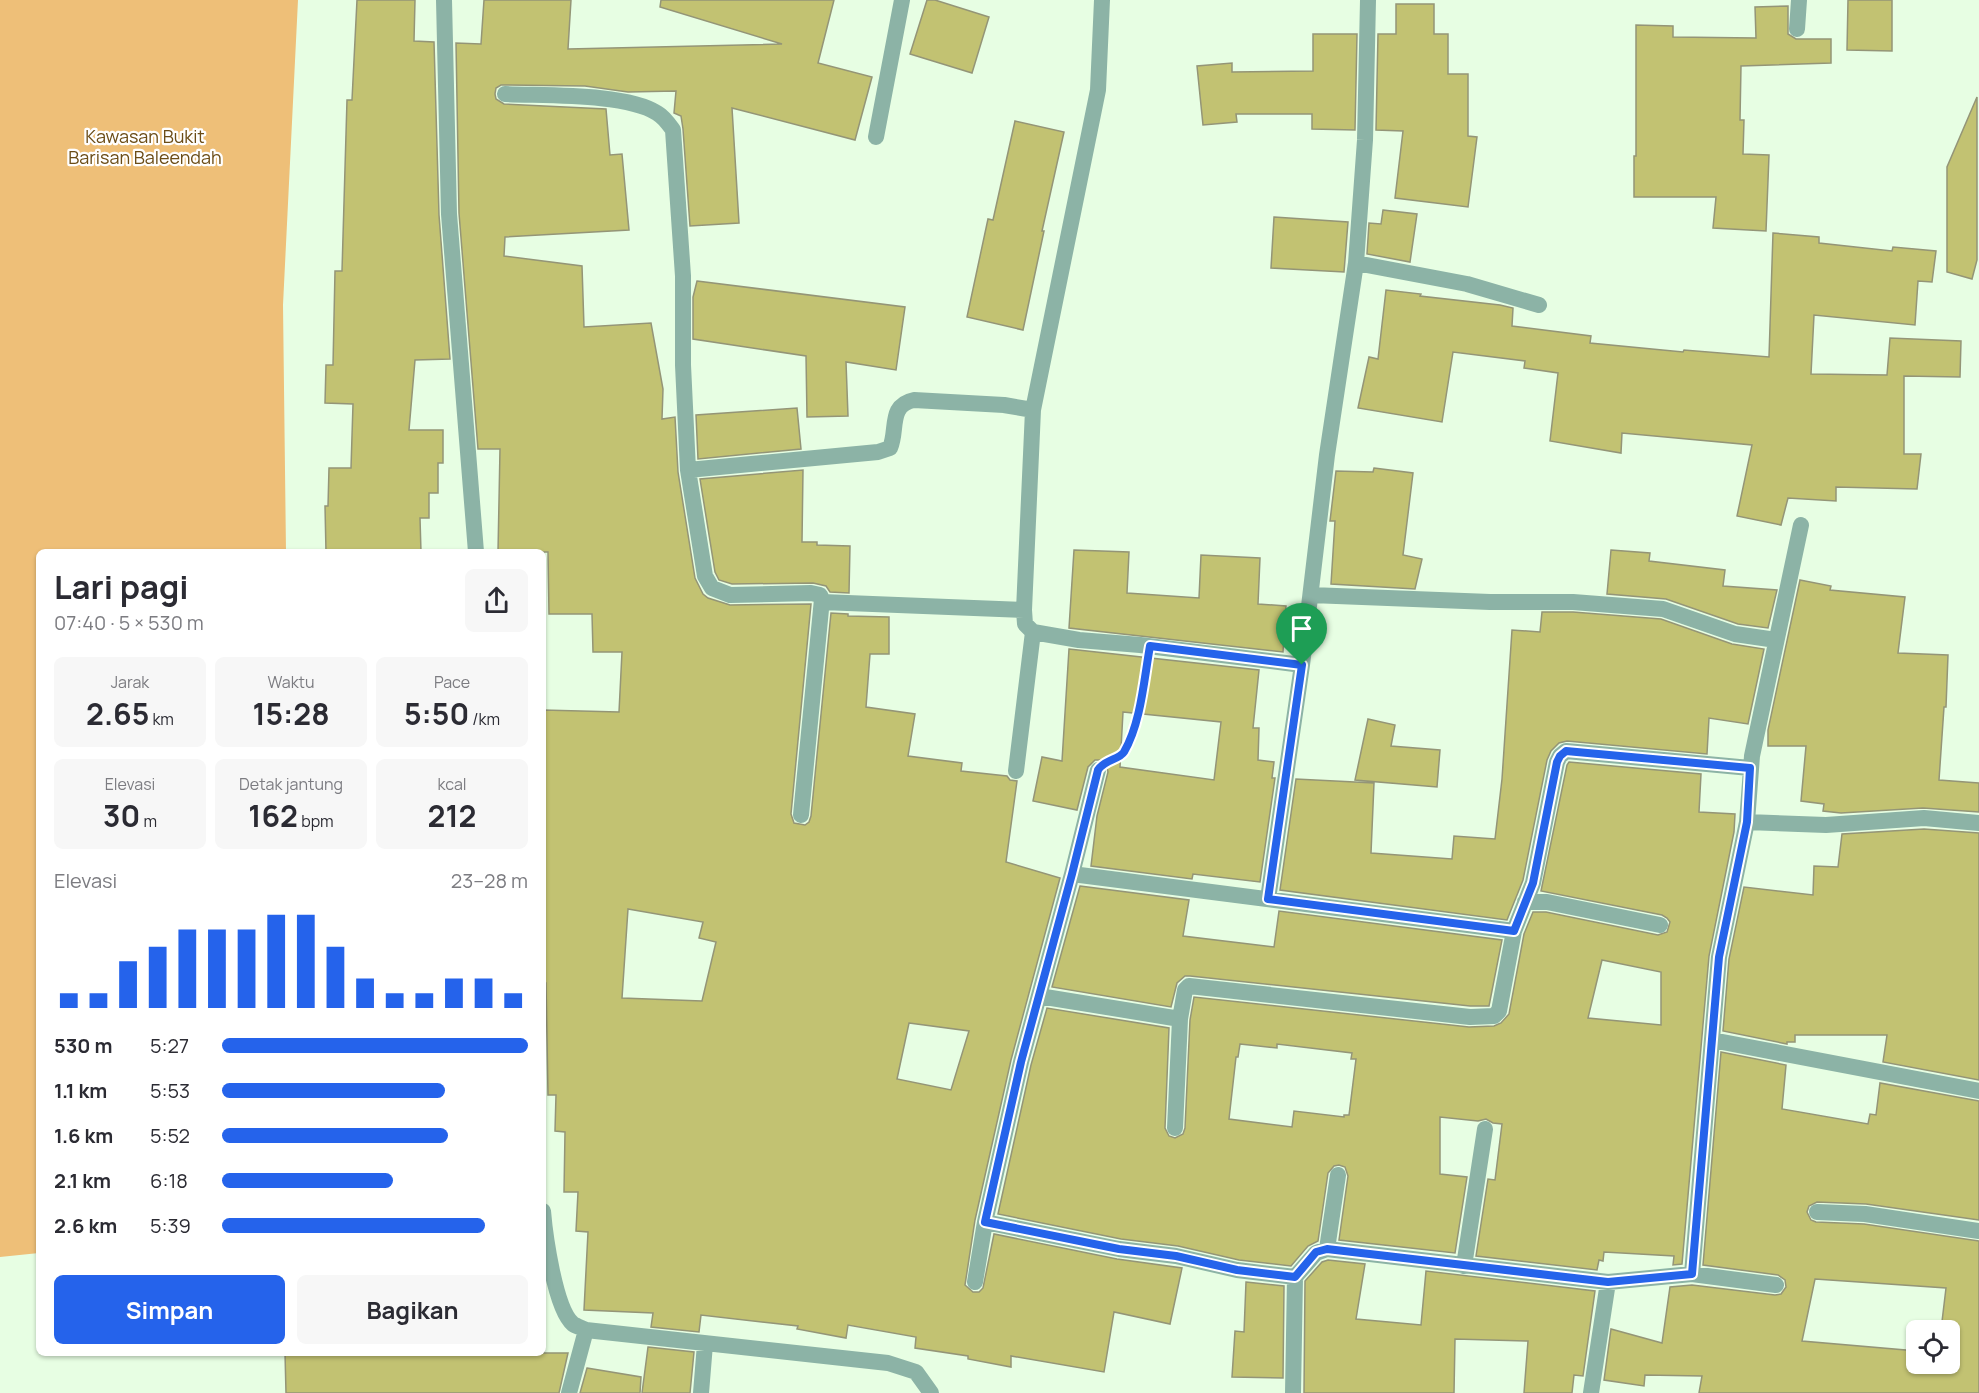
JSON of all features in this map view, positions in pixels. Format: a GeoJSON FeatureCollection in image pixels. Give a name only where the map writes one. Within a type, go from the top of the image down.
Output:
{"type":"FeatureCollection","features":[{"type":"Feature","properties":{"kind":"street"},"geometry":{"type":"LineString","coordinates":[[444,0],[448,214],[476,549]]}},
{"type":"Feature","properties":{"kind":"street"},"geometry":{"type":"LineString","coordinates":[[876,137],[902,0]]}},
{"type":"Feature","properties":{"kind":"street"},"geometry":{"type":"LineString","coordinates":[[1102,0],[1098,90],[1033,410],[1025,624],[1033,632],[1079,640],[1150,646],[1302,665]]}},
{"type":"Feature","properties":{"kind":"street"},"geometry":{"type":"LineString","coordinates":[[1268,899],[1302,665],[1327,455],[1356,263],[1365,140],[1368,0]]}},
{"type":"Feature","properties":{"kind":"street"},"geometry":{"type":"LineString","coordinates":[[1797,29],[1799,0]]}},
{"type":"Feature","properties":{"kind":"street"},"geometry":{"type":"LineString","coordinates":[[505,94],[611,99],[652,110],[667,121],[673,130],[683,276],[683,365],[688,470],[705,576],[712,588],[730,595],[816,593],[820,595],[822,602],[801,815]]}},
{"type":"Feature","properties":{"kind":"street"},"geometry":{"type":"LineString","coordinates":[[1356,263],[1467,284],[1539,305]]}},
{"type":"Feature","properties":{"kind":"street"},"geometry":{"type":"LineString","coordinates":[[688,470],[878,452],[890,448],[893,441],[895,418],[901,406],[904,402],[914,400],[1004,405],[1033,410]]}},
{"type":"Feature","properties":{"kind":"street"},"geometry":{"type":"LineString","coordinates":[[1692,1274],[1719,957],[1747,822],[1750,768],[1801,525]]}},
{"type":"Feature","properties":{"kind":"street"},"geometry":{"type":"LineString","coordinates":[[1311,595],[1490,602],[1573,602],[1663,609],[1736,634],[1776,640]]}},
{"type":"Feature","properties":{"kind":"street"},"geometry":{"type":"LineString","coordinates":[[822,602],[1024,610]]}},
{"type":"Feature","properties":{"kind":"street"},"geometry":{"type":"LineString","coordinates":[[1016,771],[1033,632]]}},
{"type":"Feature","properties":{"kind":"street"},"geometry":{"type":"LineString","coordinates":[[1175,1128],[1180,1019],[1185,990],[1190,986],[1470,1017],[1494,1016],[1502,1004],[1514,931],[1533,883],[1560,756],[1566,751],[1750,768]]}},
{"type":"Feature","properties":{"kind":"street"},"geometry":{"type":"LineString","coordinates":[[975,1282],[985,1222],[1021,1062],[1098,770]]}},
{"type":"Feature","properties":{"kind":"street"},"geometry":{"type":"LineString","coordinates":[[1747,822],[1826,825],[1924,818],[1979,823]]}},
{"type":"Feature","properties":{"kind":"street"},"geometry":{"type":"LineString","coordinates":[[1072,874],[1514,931]]}},
{"type":"Feature","properties":{"kind":"street"},"geometry":{"type":"LineString","coordinates":[[1525,902],[1547,902],[1660,925]]}},
{"type":"Feature","properties":{"kind":"street"},"geometry":{"type":"LineString","coordinates":[[1039,996],[1180,1019]]}},
{"type":"Feature","properties":{"kind":"street"},"geometry":{"type":"LineString","coordinates":[[1712,1040],[1979,1091]]}},
{"type":"Feature","properties":{"kind":"street"},"geometry":{"type":"LineString","coordinates":[[1464,1266],[1485,1129]]}},
{"type":"Feature","properties":{"kind":"street"},"geometry":{"type":"LineString","coordinates":[[1327,1249],[1338,1175]]}},
{"type":"Feature","properties":{"kind":"street"},"geometry":{"type":"LineString","coordinates":[[1817,1212],[1865,1214],[1979,1231]]}},
{"type":"Feature","properties":{"kind":"street"},"geometry":{"type":"LineString","coordinates":[[985,1222],[1119,1249],[1176,1256],[1237,1270],[1295,1277]]}},
{"type":"Feature","properties":{"kind":"street"},"geometry":{"type":"LineString","coordinates":[[546,1243],[563,1309],[573,1324],[586,1330],[888,1363],[916,1372],[932,1393]]}},
{"type":"Feature","properties":{"kind":"street"},"geometry":{"type":"LineString","coordinates":[[1293,1393],[1295,1277],[1316,1252],[1327,1249],[1608,1282],[1692,1274],[1776,1285]]}},
{"type":"Feature","properties":{"kind":"street"},"geometry":{"type":"LineString","coordinates":[[1591,1393],[1608,1282]]}},
{"type":"Feature","properties":{"kind":"street"},"geometry":{"type":"LineString","coordinates":[[569,1393],[586,1330]]}},
{"type":"Feature","properties":{"kind":"street"},"geometry":{"type":"LineString","coordinates":[[701,1393],[705,1344]]}},
{"type":"Feature","properties":{"kind":"path"},"geometry":{"type":"LineString","coordinates":[[1098,770],[1105,762],[1121,756],[1125,750],[1137,717],[1150,646]]}},
{"type":"Feature","properties":{"kind":"green space","name":"Kawasan Bukit Barisan Baleendah"},"geometry":{"type":"Polygon","coordinates":[[[0,0],[298,0],[283,305],[286,549],[36,549],[36,1253],[0,1257],[0,0]]]}},
{"type":"Feature","properties":{"kind":"building"},"geometry":{"type":"Polygon","coordinates":[[[357,0],[415,0],[414,41],[434,42],[439,215],[450,359],[415,360],[409,430],[443,430],[443,463],[438,463],[438,493],[429,493],[429,518],[420,518],[421,549],[326,549],[325,506],[328,506],[329,468],[351,468],[353,404],[325,403],[326,365],[333,365],[335,271],[342,271],[347,100],[352,100],[357,0]]]}},
{"type":"Feature","properties":{"kind":"building"},"geometry":{"type":"Polygon","coordinates":[[[484,0],[571,0],[568,49],[782,44],[660,7],[661,0],[834,0],[818,63],[872,77],[855,140],[732,108],[739,223],[690,226],[683,129],[681,116],[674,113],[676,91],[628,92],[585,86],[501,85],[496,88],[495,94],[496,99],[504,104],[606,109],[610,155],[622,154],[629,230],[505,237],[504,256],[582,266],[584,327],[651,323],[663,389],[662,419],[675,417],[678,472],[695,578],[703,594],[708,598],[730,605],[811,604],[791,814],[794,823],[805,825],[811,816],[831,613],[848,614],[848,616],[889,617],[889,654],[870,654],[866,707],[915,714],[908,756],[962,763],[961,771],[1007,776],[1010,780],[1017,781],[1006,862],[1060,878],[1011,1060],[975,1220],[965,1285],[973,1292],[979,1292],[983,1288],[994,1234],[1117,1259],[1182,1268],[1170,1324],[1114,1312],[1104,1372],[1011,1356],[1011,1367],[968,1359],[968,1356],[915,1348],[916,1337],[848,1325],[846,1338],[797,1329],[798,1326],[701,1315],[699,1332],[651,1327],[653,1313],[584,1310],[588,1232],[576,1231],[578,1192],[564,1192],[565,1132],[555,1131],[556,1095],[548,1095],[546,710],[619,712],[622,652],[593,652],[592,614],[549,614],[548,552],[546,549],[498,549],[500,449],[478,449],[459,213],[456,43],[481,44],[484,0]],[[628,909],[622,998],[702,1001],[716,942],[699,938],[703,922],[628,909]],[[909,1023],[897,1079],[951,1090],[969,1031],[909,1023]]]}},
{"type":"Feature","properties":{"kind":"building"},"geometry":{"type":"Polygon","coordinates":[[[927,0],[935,0],[989,17],[972,73],[910,54],[927,0]]]}},
{"type":"Feature","properties":{"kind":"building"},"geometry":{"type":"Polygon","coordinates":[[[1848,0],[1892,0],[1892,51],[1847,50],[1848,0]]]}},
{"type":"Feature","properties":{"kind":"building"},"geometry":{"type":"Polygon","coordinates":[[[1396,4],[1434,4],[1434,34],[1448,34],[1448,74],[1468,74],[1468,136],[1477,137],[1468,207],[1395,198],[1403,131],[1376,130],[1378,34],[1396,34],[1396,4]]]}},
{"type":"Feature","properties":{"kind":"building"},"geometry":{"type":"Polygon","coordinates":[[[1788,6],[1788,34],[1796,39],[1831,39],[1831,63],[1741,66],[1740,120],[1744,120],[1743,154],[1769,155],[1766,231],[1713,228],[1716,197],[1634,197],[1636,25],[1673,26],[1673,37],[1756,38],[1755,7],[1788,6]]]}},
{"type":"Feature","properties":{"kind":"building"},"geometry":{"type":"Polygon","coordinates":[[[1313,34],[1357,34],[1355,130],[1312,129],[1312,114],[1236,114],[1237,122],[1203,125],[1197,66],[1232,63],[1232,72],[1313,71],[1313,34]]]}},
{"type":"Feature","properties":{"kind":"building"},"geometry":{"type":"Polygon","coordinates":[[[1977,97],[1977,260],[1972,279],[1947,272],[1947,167],[1977,97]]]}},
{"type":"Feature","properties":{"kind":"building"},"geometry":{"type":"Polygon","coordinates":[[[1015,121],[1064,132],[1023,330],[967,317],[988,219],[993,220],[1015,121]]]}},
{"type":"Feature","properties":{"kind":"building"},"geometry":{"type":"Polygon","coordinates":[[[1383,210],[1417,214],[1410,262],[1367,254],[1369,223],[1381,224],[1383,210]]]}},
{"type":"Feature","properties":{"kind":"building"},"geometry":{"type":"Polygon","coordinates":[[[1274,217],[1348,222],[1344,272],[1271,268],[1274,217]]]}},
{"type":"Feature","properties":{"kind":"building"},"geometry":{"type":"Polygon","coordinates":[[[1773,233],[1819,237],[1819,243],[1892,251],[1893,247],[1936,251],[1932,282],[1918,281],[1915,325],[1814,315],[1811,374],[1887,375],[1890,338],[1961,341],[1960,377],[1904,376],[1904,454],[1921,454],[1917,489],[1836,487],[1836,501],[1788,498],[1781,525],[1737,516],[1752,445],[1622,433],[1621,453],[1550,441],[1558,373],[1524,368],[1525,361],[1453,352],[1442,422],[1358,408],[1369,357],[1378,359],[1386,290],[1513,308],[1512,326],[1591,336],[1590,343],[1769,357],[1773,233]]]}},
{"type":"Feature","properties":{"kind":"building"},"geometry":{"type":"Polygon","coordinates":[[[697,281],[905,307],[896,370],[846,362],[848,416],[807,417],[806,356],[693,339],[693,297],[697,281]]]}},
{"type":"Feature","properties":{"kind":"building"},"geometry":{"type":"Polygon","coordinates":[[[797,408],[801,449],[698,459],[696,415],[797,408]]]}},
{"type":"Feature","properties":{"kind":"building"},"geometry":{"type":"Polygon","coordinates":[[[1374,468],[1413,473],[1403,555],[1422,559],[1415,589],[1331,584],[1335,521],[1330,521],[1336,471],[1373,472],[1374,468]]]}},
{"type":"Feature","properties":{"kind":"building"},"geometry":{"type":"Polygon","coordinates":[[[803,470],[802,542],[850,546],[849,593],[830,592],[826,586],[813,583],[732,584],[719,580],[715,572],[700,479],[803,470]]]}},
{"type":"Feature","properties":{"kind":"building"},"geometry":{"type":"Polygon","coordinates":[[[1074,550],[1129,552],[1127,593],[1199,598],[1201,555],[1260,558],[1258,604],[1286,606],[1283,652],[1069,628],[1074,550]]]}},
{"type":"Feature","properties":{"kind":"building"},"geometry":{"type":"Polygon","coordinates":[[[1611,550],[1650,553],[1649,561],[1725,570],[1723,586],[1777,590],[1768,628],[1738,624],[1666,599],[1607,594],[1611,550]]]}},
{"type":"Feature","properties":{"kind":"building"},"geometry":{"type":"Polygon","coordinates":[[[1800,580],[1831,586],[1830,590],[1905,597],[1898,653],[1948,655],[1939,780],[1979,783],[1979,812],[1923,808],[1841,813],[1823,811],[1824,804],[1801,801],[1806,746],[1768,746],[1768,730],[1800,580]]]}},
{"type":"Feature","properties":{"kind":"building"},"geometry":{"type":"Polygon","coordinates":[[[1542,612],[1573,612],[1661,619],[1732,644],[1764,649],[1748,724],[1709,718],[1707,754],[1567,741],[1559,743],[1551,751],[1547,760],[1523,880],[1507,920],[1280,890],[1296,779],[1374,783],[1371,853],[1452,859],[1454,836],[1495,839],[1502,779],[1512,630],[1540,632],[1542,612]]]}},
{"type":"Feature","properties":{"kind":"building"},"geometry":{"type":"Polygon","coordinates":[[[1069,649],[1259,670],[1253,728],[1259,728],[1258,760],[1274,762],[1272,778],[1275,778],[1260,882],[1193,874],[1192,879],[1091,866],[1097,816],[1108,772],[1106,763],[1095,760],[1088,767],[1077,810],[1033,801],[1042,757],[1062,761],[1069,649]],[[1123,712],[1120,767],[1214,780],[1221,722],[1123,712]]]}},
{"type":"Feature","properties":{"kind":"building"},"geometry":{"type":"Polygon","coordinates":[[[1368,719],[1395,725],[1391,746],[1440,750],[1437,787],[1355,780],[1368,719]]]}},
{"type":"Feature","properties":{"kind":"building"},"geometry":{"type":"Polygon","coordinates":[[[1569,762],[1701,774],[1699,812],[1735,814],[1734,832],[1709,956],[1682,1264],[1673,1265],[1674,1256],[1604,1252],[1603,1261],[1599,1260],[1597,1270],[1476,1256],[1488,1179],[1495,1180],[1502,1124],[1486,1119],[1478,1121],[1440,1117],[1440,1174],[1467,1177],[1455,1253],[1339,1240],[1348,1176],[1345,1167],[1339,1165],[1334,1166],[1328,1173],[1318,1241],[1308,1246],[1291,1266],[1239,1260],[1178,1246],[1121,1239],[998,1214],[1031,1065],[1047,1008],[1169,1028],[1165,1128],[1169,1136],[1175,1138],[1183,1134],[1185,1128],[1190,1020],[1194,997],[1469,1027],[1494,1026],[1501,1023],[1509,1014],[1524,934],[1533,912],[1546,912],[1658,935],[1667,932],[1670,922],[1662,915],[1541,891],[1569,762]],[[1602,960],[1588,1018],[1661,1025],[1661,972],[1602,960]],[[1240,1044],[1238,1057],[1236,1057],[1229,1119],[1292,1127],[1294,1111],[1344,1117],[1344,1115],[1349,1115],[1356,1059],[1351,1059],[1352,1053],[1277,1044],[1277,1048],[1240,1044]]]}},
{"type":"Feature","properties":{"kind":"building"},"geometry":{"type":"Polygon","coordinates":[[[1924,829],[1979,833],[1979,1080],[1883,1062],[1887,1035],[1795,1035],[1795,1042],[1787,1042],[1787,1044],[1723,1031],[1729,959],[1744,887],[1813,895],[1814,866],[1838,867],[1842,834],[1924,829]]]}},
{"type":"Feature","properties":{"kind":"building"},"geometry":{"type":"Polygon","coordinates":[[[1080,886],[1189,900],[1183,936],[1274,947],[1279,911],[1502,940],[1489,1006],[1470,1006],[1190,976],[1185,976],[1177,983],[1171,1007],[1052,987],[1080,886]]]}},
{"type":"Feature","properties":{"kind":"building"},"geometry":{"type":"Polygon","coordinates":[[[1721,1052],[1786,1065],[1782,1109],[1868,1124],[1870,1114],[1876,1115],[1880,1083],[1979,1101],[1979,1220],[1866,1204],[1817,1202],[1809,1206],[1807,1212],[1811,1220],[1816,1222],[1864,1224],[1979,1241],[1979,1393],[1699,1393],[1702,1376],[1645,1375],[1644,1386],[1604,1380],[1611,1329],[1662,1343],[1670,1287],[1692,1285],[1775,1295],[1781,1294],[1786,1287],[1785,1280],[1778,1275],[1703,1265],[1721,1052]],[[1815,1279],[1802,1341],[1906,1350],[1906,1374],[1960,1374],[1960,1320],[1942,1320],[1946,1288],[1815,1279]]]}},
{"type":"Feature","properties":{"kind":"building"},"geometry":{"type":"Polygon","coordinates":[[[1328,1260],[1365,1264],[1356,1319],[1421,1325],[1426,1271],[1595,1291],[1583,1376],[1574,1375],[1572,1393],[1524,1393],[1528,1341],[1455,1339],[1454,1393],[1304,1393],[1305,1281],[1322,1262],[1328,1260]]]}},
{"type":"Feature","properties":{"kind":"building"},"geometry":{"type":"Polygon","coordinates":[[[1246,1282],[1284,1286],[1283,1378],[1232,1377],[1235,1331],[1244,1332],[1246,1282]]]}},
{"type":"Feature","properties":{"kind":"building"},"geometry":{"type":"Polygon","coordinates":[[[648,1347],[694,1352],[690,1393],[642,1393],[648,1347]]]}},
{"type":"Feature","properties":{"kind":"building"},"geometry":{"type":"Polygon","coordinates":[[[546,1353],[568,1353],[559,1393],[286,1393],[285,1356],[546,1356],[546,1353]]]}},
{"type":"Feature","properties":{"kind":"building"},"geometry":{"type":"Polygon","coordinates":[[[587,1368],[641,1377],[640,1393],[580,1393],[587,1368]]]}},
{"type":"Feature","properties":{"kind":"route"},"geometry":{"type":"LineString","coordinates":[[1150,646],[1222,657],[1302,665],[1268,899],[1514,931],[1533,883],[1557,762],[1566,751],[1750,768],[1747,822],[1719,957],[1692,1274],[1608,1282],[1327,1249],[1316,1252],[1295,1277],[1237,1270],[1176,1256],[1119,1249],[985,1222],[1021,1062],[1098,770],[1105,762],[1121,756],[1125,750],[1137,717],[1150,646]]}}]}
